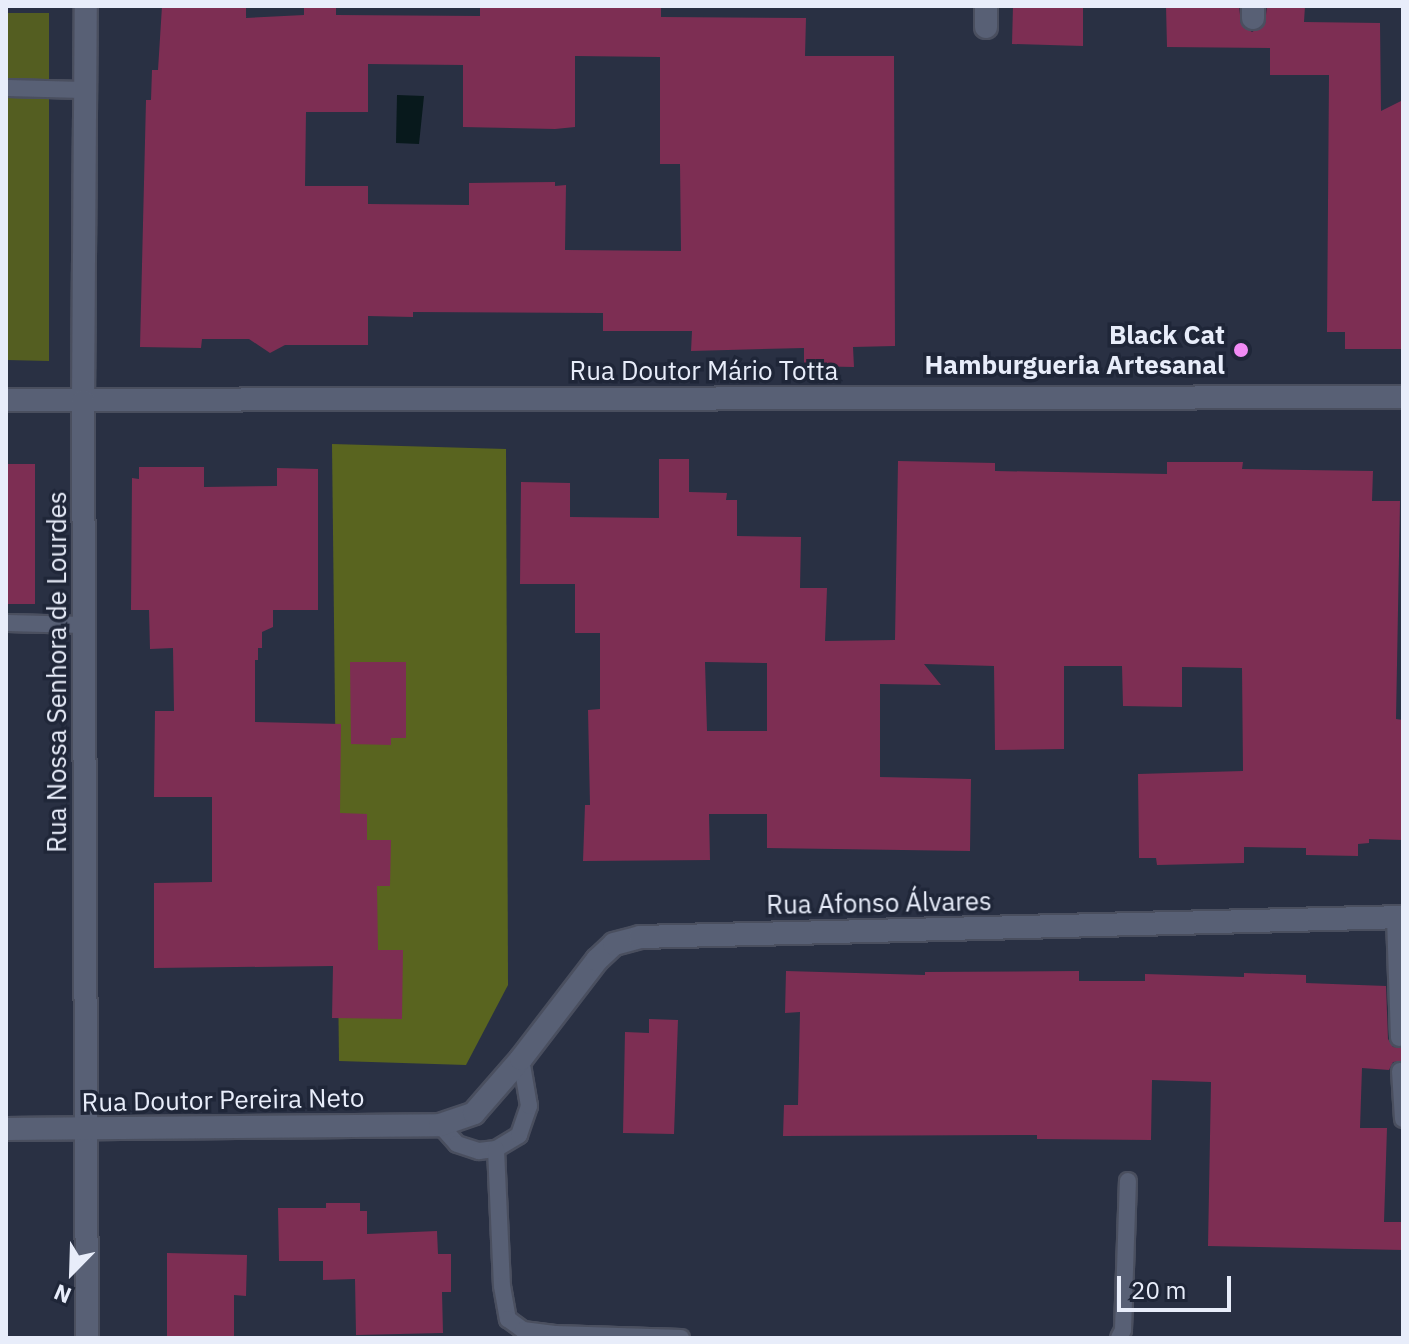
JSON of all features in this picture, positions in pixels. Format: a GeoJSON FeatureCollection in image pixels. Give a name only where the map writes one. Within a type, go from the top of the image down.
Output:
{"type":"FeatureCollection","features":[{"type":"Feature","properties":{"kind":"street","name":"Rua Nossa Senhora de Lourdes"},"geometry":{"type":"LineString","coordinates":[[86,6],[83,401],[87,1338]]}},
{"type":"Feature","properties":{"kind":"street","name":"Rua Doutor Mário Totta"},"geometry":{"type":"LineString","coordinates":[[6,400],[1403,397]]}},
{"type":"Feature","properties":{"kind":"street","name":"Rua Afonso Álvares"},"geometry":{"type":"LineString","coordinates":[[440,1125],[474,1113],[521,1059],[597,960],[614,944],[640,937],[1399,917]]}},
{"type":"Feature","properties":{"kind":"street","name":"Rua Doutor Pereira Neto"},"geometry":{"type":"LineString","coordinates":[[6,1129],[440,1125]]}},
{"type":"Feature","properties":{"kind":"lane"},"geometry":{"type":"LineString","coordinates":[[6,88],[85,90]]}},
{"type":"Feature","properties":{"kind":"lane"},"geometry":{"type":"LineString","coordinates":[[6,623],[84,625]]}},
{"type":"Feature","properties":{"kind":"lane"},"geometry":{"type":"LineString","coordinates":[[1399,917],[1399,1038]]}},
{"type":"Feature","properties":{"kind":"lane"},"geometry":{"type":"LineString","coordinates":[[440,1125],[457,1144],[479,1151],[496,1149],[519,1135],[529,1106],[521,1059]]}},
{"type":"Feature","properties":{"kind":"lane"},"geometry":{"type":"LineString","coordinates":[[1400,1071],[1403,1119]]}},
{"type":"Feature","properties":{"kind":"lane"},"geometry":{"type":"LineString","coordinates":[[496,1149],[502,1286],[508,1319],[523,1330],[555,1334],[681,1338]]}},
{"type":"Feature","properties":{"kind":"lane"},"geometry":{"type":"LineString","coordinates":[[1119,1338],[1123,1330],[1128,1181]]}},
{"type":"Feature","properties":{"kind":"green space"},"geometry":{"type":"Polygon","coordinates":[[[6,13],[49,13],[49,361],[6,360],[6,13]]]}},
{"type":"Feature","properties":{"kind":"green space"},"geometry":{"type":"Polygon","coordinates":[[[332,444],[506,449],[508,985],[466,1065],[339,1061],[332,444]]]}},
{"type":"Feature","properties":{"kind":"shaded area"},"geometry":{"type":"Polygon","coordinates":[[[397,95],[424,96],[419,144],[396,143],[397,95]]]}},
{"type":"Feature","properties":{"kind":"building"},"geometry":{"type":"Polygon","coordinates":[[[162,6],[246,6],[246,18],[304,15],[304,6],[336,6],[336,15],[480,16],[480,6],[661,6],[661,17],[806,18],[805,56],[894,56],[895,346],[853,347],[854,367],[804,366],[804,348],[691,351],[692,331],[603,331],[603,313],[413,312],[413,317],[368,316],[368,345],[285,345],[270,353],[249,339],[202,339],[201,348],[140,347],[146,100],[151,100],[152,70],[158,70],[162,6]],[[575,56],[575,127],[555,129],[463,127],[463,65],[368,64],[368,112],[306,112],[305,186],[368,186],[368,204],[469,205],[469,183],[555,182],[555,186],[566,185],[565,250],[681,251],[680,164],[660,164],[660,57],[575,56]]]}},
{"type":"Feature","properties":{"kind":"building"},"geometry":{"type":"Polygon","coordinates":[[[1013,6],[1083,6],[1083,46],[1012,44],[1013,6]]]}},
{"type":"Feature","properties":{"kind":"building"},"geometry":{"type":"Polygon","coordinates":[[[1166,6],[1239,6],[1241,24],[1252,32],[1265,24],[1267,6],[1305,6],[1304,22],[1380,23],[1381,111],[1403,100],[1403,349],[1345,349],[1345,332],[1327,332],[1329,75],[1270,75],[1270,48],[1167,47],[1166,6]]]}},
{"type":"Feature","properties":{"kind":"building"},"geometry":{"type":"Polygon","coordinates":[[[659,459],[689,459],[689,492],[727,493],[726,500],[737,500],[737,536],[801,537],[800,588],[827,588],[825,641],[895,640],[898,461],[995,463],[995,471],[1167,474],[1167,462],[1243,462],[1242,469],[1373,471],[1372,501],[1400,501],[1396,719],[1403,720],[1403,840],[1369,839],[1369,843],[1358,844],[1358,856],[1306,855],[1306,848],[1244,847],[1244,863],[1157,865],[1156,858],[1139,858],[1138,774],[1243,771],[1242,668],[1182,667],[1182,707],[1123,706],[1122,666],[1064,666],[1064,749],[995,750],[994,666],[924,664],[941,685],[880,684],[880,777],[971,779],[970,851],[767,848],[767,814],[709,814],[710,860],[583,861],[585,805],[590,805],[588,710],[600,709],[600,633],[575,633],[575,584],[520,584],[521,482],[570,483],[570,517],[659,518],[659,459]],[[705,662],[707,731],[767,731],[767,663],[705,662]]]}},
{"type":"Feature","properties":{"kind":"building"},"geometry":{"type":"Polygon","coordinates":[[[6,464],[35,464],[35,604],[6,604],[6,464]]]}},
{"type":"Feature","properties":{"kind":"building"},"geometry":{"type":"Polygon","coordinates":[[[139,467],[204,467],[204,487],[277,486],[277,468],[318,469],[318,610],[273,610],[273,627],[262,632],[262,648],[258,648],[258,660],[255,660],[255,722],[341,724],[340,813],[367,814],[367,840],[391,840],[390,886],[377,886],[378,950],[403,950],[402,1019],[332,1018],[333,966],[154,968],[154,883],[212,882],[212,797],[154,797],[155,711],[174,711],[173,648],[150,649],[149,610],[131,610],[132,478],[139,479],[139,467]]]}},
{"type":"Feature","properties":{"kind":"building"},"geometry":{"type":"Polygon","coordinates":[[[350,662],[406,662],[406,738],[391,738],[391,745],[351,744],[350,662]]]}},
{"type":"Feature","properties":{"kind":"building"},"geometry":{"type":"Polygon","coordinates":[[[786,971],[925,975],[925,972],[1079,971],[1079,981],[1145,981],[1145,974],[1244,977],[1244,973],[1306,975],[1306,983],[1386,986],[1388,1039],[1393,1047],[1403,1048],[1403,1061],[1393,1062],[1389,1070],[1362,1068],[1360,1128],[1387,1128],[1384,1222],[1403,1222],[1403,1250],[1208,1246],[1211,1082],[1152,1080],[1151,1140],[1037,1139],[1037,1135],[783,1136],[784,1105],[798,1105],[800,1012],[785,1013],[786,971]]]}},
{"type":"Feature","properties":{"kind":"building"},"geometry":{"type":"Polygon","coordinates":[[[649,1019],[678,1020],[674,1134],[623,1133],[625,1032],[649,1033],[649,1019]]]}},
{"type":"Feature","properties":{"kind":"building"},"geometry":{"type":"Polygon","coordinates":[[[326,1203],[360,1203],[360,1211],[367,1211],[367,1234],[437,1231],[438,1254],[451,1254],[451,1292],[442,1292],[443,1333],[356,1335],[355,1279],[323,1280],[323,1261],[279,1261],[278,1208],[326,1208],[326,1203]]]}},
{"type":"Feature","properties":{"kind":"building"},"geometry":{"type":"Polygon","coordinates":[[[167,1253],[247,1255],[246,1296],[234,1295],[234,1338],[167,1338],[167,1253]]]}},
{"type":"Feature","properties":{"kind":"place","name":"Black Cat Hamburgueria Artesanal"},"geometry":{"type":"Point","coordinates":[1241,350]}}]}
